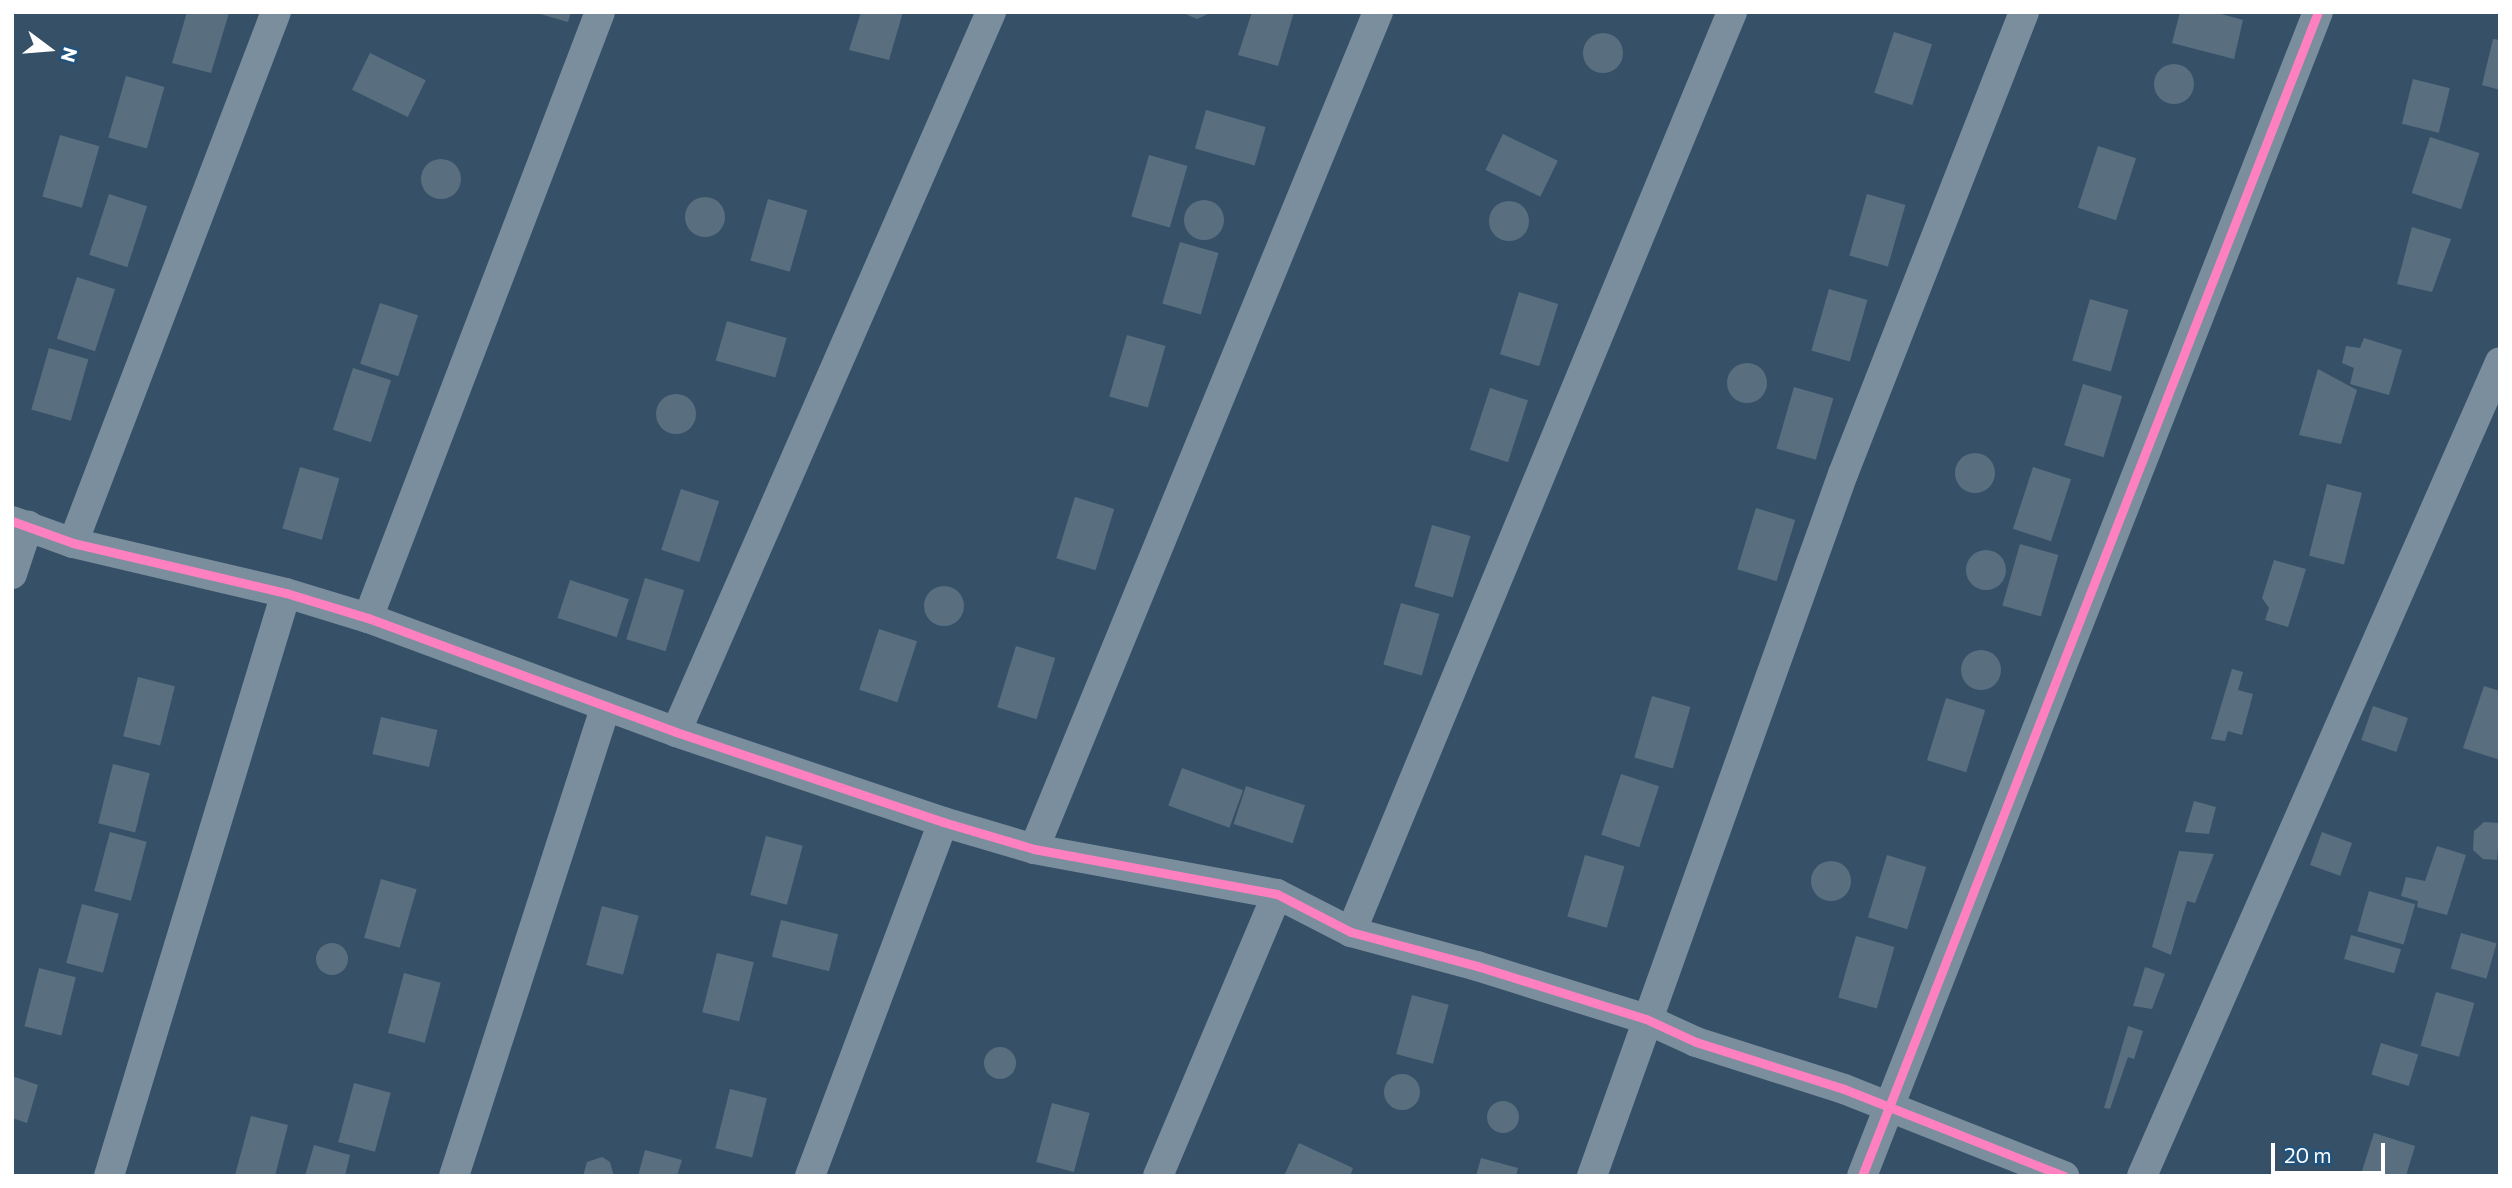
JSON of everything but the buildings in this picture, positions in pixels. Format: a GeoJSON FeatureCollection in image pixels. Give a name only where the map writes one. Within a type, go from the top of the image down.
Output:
{"type":"FeatureCollection","features":[{"type":"Feature","properties":{"kind":"street"},"geometry":{"type":"LineString","coordinates":[[73,542],[276,12]]}},
{"type":"Feature","properties":{"kind":"street"},"geometry":{"type":"LineString","coordinates":[[368,618],[600,12]]}},
{"type":"Feature","properties":{"kind":"street"},"geometry":{"type":"LineString","coordinates":[[676,732],[991,12]]}},
{"type":"Feature","properties":{"kind":"street"},"geometry":{"type":"LineString","coordinates":[[1034,849],[1378,12]]}},
{"type":"Feature","properties":{"kind":"street"},"geometry":{"type":"LineString","coordinates":[[1351,932],[1732,12]]}},
{"type":"Feature","properties":{"kind":"street"},"geometry":{"type":"LineString","coordinates":[[1592,1176],[1843,474],[2024,12]]}},
{"type":"Feature","properties":{"kind":"street"},"geometry":{"type":"LineString","coordinates":[[1862,1176],[2318,12]]}},
{"type":"Feature","properties":{"kind":"street"},"geometry":{"type":"LineString","coordinates":[[2142,1176],[2500,362]]}},
{"type":"Feature","properties":{"kind":"street"},"geometry":{"type":"LineString","coordinates":[[12,575],[20,524],[73,542],[286,593],[368,618],[676,732],[943,822],[1034,849],[1278,894],[1351,932],[1477,966],[1646,1019],[1696,1042],[1889,1108],[2064,1176]]}},
{"type":"Feature","properties":{"kind":"street"},"geometry":{"type":"LineString","coordinates":[[109,1176],[286,593]]}},
{"type":"Feature","properties":{"kind":"street"},"geometry":{"type":"LineString","coordinates":[[454,1176],[606,706]]}},
{"type":"Feature","properties":{"kind":"street"},"geometry":{"type":"LineString","coordinates":[[810,1176],[943,822]]}},
{"type":"Feature","properties":{"kind":"street"},"geometry":{"type":"LineString","coordinates":[[1158,1176],[1278,894]]}},
{"type":"Feature","properties":{"kind":"cycle path"},"geometry":{"type":"LineString","coordinates":[[1862,1176],[2318,12]]}},
{"type":"Feature","properties":{"kind":"cycle path"},"geometry":{"type":"LineString","coordinates":[[12,521],[73,543],[286,593],[368,618],[676,732],[943,822],[1034,849],[1277,894],[1351,932],[1477,966],[1646,1019],[1696,1042],[1844,1089],[2064,1176]]}}]}
